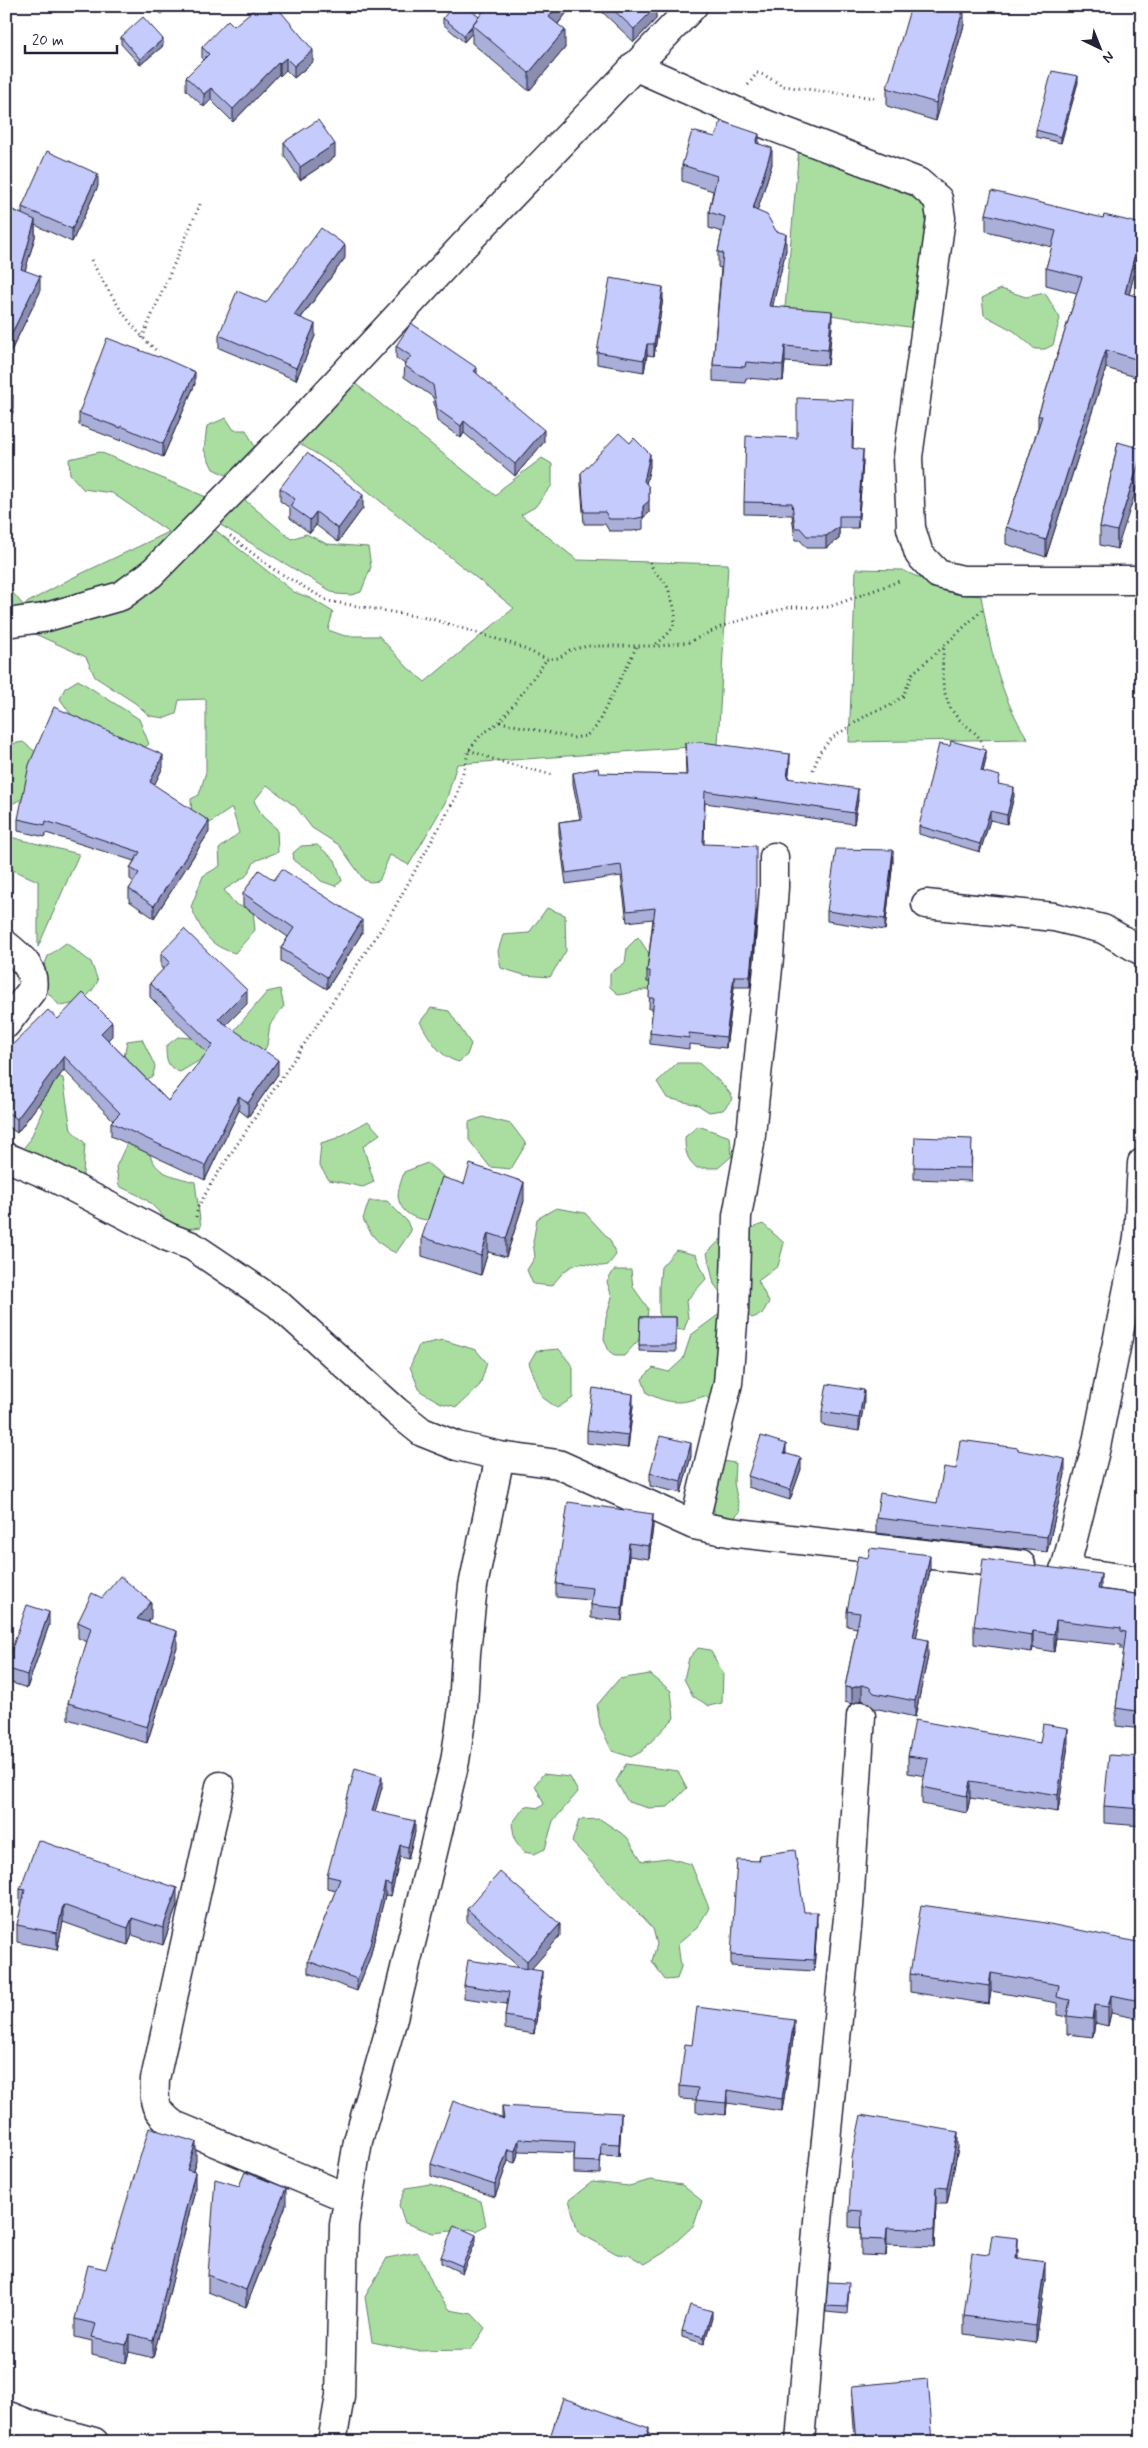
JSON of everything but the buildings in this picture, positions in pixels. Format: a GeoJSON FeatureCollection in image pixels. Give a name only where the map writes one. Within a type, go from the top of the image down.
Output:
{"type":"FeatureCollection","features":[{"type":"Feature","properties":{"kind":"street"},"geometry":{"type":"LineString","coordinates":[[6,623],[43,618],[121,596],[151,574],[208,518],[634,66],[693,6]]}},
{"type":"Feature","properties":{"kind":"street"},"geometry":{"type":"LineString","coordinates":[[634,66],[731,109],[918,182],[930,190],[938,199],[941,218],[908,457],[911,528],[919,554],[938,574],[964,580],[1142,580]]}},
{"type":"Feature","properties":{"kind":"street"},"geometry":{"type":"LineString","coordinates":[[694,1524],[706,1467],[728,1383],[734,1311],[737,1216],[750,1144],[769,958],[774,857]]}},
{"type":"Feature","properties":{"kind":"street"},"geometry":{"type":"LineString","coordinates":[[926,904],[1054,917],[1103,929],[1142,951]]}},
{"type":"Feature","properties":{"kind":"street"},"geometry":{"type":"LineString","coordinates":[[6,945],[29,967],[33,984],[32,990],[6,1024]]}},
{"type":"Feature","properties":{"kind":"street"},"geometry":{"type":"LineString","coordinates":[[6,1157],[50,1176],[168,1237],[192,1246],[278,1304],[396,1411],[422,1432],[457,1446],[500,1456],[558,1464],[694,1524],[785,1540],[1065,1570],[1142,1581]]}},
{"type":"Feature","properties":{"kind":"street"},"geometry":{"type":"LineString","coordinates":[[1065,1570],[1096,1447],[1138,1238],[1142,1163]]}},
{"type":"Feature","properties":{"kind":"street"},"geometry":{"type":"LineString","coordinates":[[332,2442],[340,2396],[344,2225],[348,2198],[358,2141],[392,2022],[456,1761],[463,1708],[466,1653],[473,1586],[500,1456]]}},
{"type":"Feature","properties":{"kind":"street"},"geometry":{"type":"LineString","coordinates":[[800,2442],[818,2222],[849,1907],[861,1716]]}},
{"type":"Feature","properties":{"kind":"street"},"geometry":{"type":"LineString","coordinates":[[220,1786],[155,2080],[154,2104],[160,2115],[174,2125],[348,2198]]}},
{"type":"Feature","properties":{"kind":"street"},"geometry":{"type":"LineString","coordinates":[[6,2415],[29,2424],[94,2442]]}},
{"type":"Feature","properties":{"kind":"path"},"geometry":{"type":"LineString","coordinates":[[731,109],[757,73],[783,86],[875,98]]}},
{"type":"Feature","properties":{"kind":"path"},"geometry":{"type":"LineString","coordinates":[[142,338],[202,202]]}},
{"type":"Feature","properties":{"kind":"path"},"geometry":{"type":"LineString","coordinates":[[91,260],[121,312],[142,338],[158,352]]}},
{"type":"Feature","properties":{"kind":"path"},"geometry":{"type":"LineString","coordinates":[[208,518],[273,569],[328,601],[432,619],[513,644],[547,659],[558,658],[570,650],[588,646],[653,646],[689,642],[727,624],[790,606],[829,607],[903,580],[938,574]]}},
{"type":"Feature","properties":{"kind":"path"},"geometry":{"type":"LineString","coordinates":[[650,562],[654,573],[666,584],[676,620],[669,635],[653,646]]}},
{"type":"Feature","properties":{"kind":"path"},"geometry":{"type":"LineString","coordinates":[[813,770],[820,752],[832,738],[870,712],[890,706],[903,696],[913,673],[944,646],[1011,581]]}},
{"type":"Feature","properties":{"kind":"path"},"geometry":{"type":"LineString","coordinates":[[500,722],[573,738],[586,736],[596,727],[637,646]]}},
{"type":"Feature","properties":{"kind":"path"},"geometry":{"type":"LineString","coordinates":[[944,646],[942,666],[944,695],[961,721],[982,740],[984,749]]}},
{"type":"Feature","properties":{"kind":"path"},"geometry":{"type":"LineString","coordinates":[[192,1246],[198,1207],[391,914],[457,795],[468,750],[480,736],[500,722],[547,659]]}},
{"type":"Feature","properties":{"kind":"path"},"geometry":{"type":"LineString","coordinates":[[468,750],[498,761],[553,775]]}},
{"type":"Feature","properties":{"kind":"green space"},"geometry":{"type":"Polygon","coordinates":[[[799,147],[924,198],[931,212],[915,328],[785,308],[799,147]]]}},
{"type":"Feature","properties":{"kind":"green space"},"geometry":{"type":"Polygon","coordinates":[[[1001,289],[1026,297],[1045,293],[1060,318],[1053,345],[1045,349],[1035,349],[1014,331],[984,315],[982,298],[1001,289]]]}},
{"type":"Feature","properties":{"kind":"green space"},"geometry":{"type":"Polygon","coordinates":[[[352,381],[496,496],[501,489],[542,458],[552,464],[552,485],[535,507],[521,515],[577,560],[728,564],[718,745],[457,764],[446,801],[409,865],[390,855],[379,881],[370,882],[364,880],[339,845],[312,828],[296,807],[267,785],[254,801],[263,817],[277,829],[278,852],[255,861],[246,876],[224,890],[235,904],[253,911],[255,930],[235,953],[212,942],[203,930],[191,907],[203,876],[220,866],[219,849],[239,833],[232,808],[204,827],[192,820],[191,799],[199,795],[206,772],[206,699],[179,700],[176,714],[165,718],[150,716],[135,703],[95,677],[86,657],[24,629],[102,609],[210,526],[294,592],[310,598],[333,612],[328,630],[345,636],[379,636],[408,668],[425,682],[514,608],[339,468],[294,440],[352,381]]]}},
{"type":"Feature","properties":{"kind":"green space"},"geometry":{"type":"Polygon","coordinates":[[[226,418],[234,430],[246,430],[256,449],[243,468],[226,475],[213,469],[204,450],[207,426],[226,418]]]}},
{"type":"Feature","properties":{"kind":"green space"},"geometry":{"type":"Polygon","coordinates":[[[100,452],[211,499],[118,588],[6,615],[8,587],[23,605],[70,579],[169,532],[112,493],[83,489],[70,474],[69,459],[100,452]]]}},
{"type":"Feature","properties":{"kind":"green space"},"geometry":{"type":"Polygon","coordinates":[[[239,495],[291,539],[306,534],[327,544],[368,547],[371,567],[361,592],[351,595],[336,594],[214,521],[239,495]]]}},
{"type":"Feature","properties":{"kind":"green space"},"geometry":{"type":"Polygon","coordinates":[[[856,569],[902,570],[956,594],[981,596],[997,670],[1010,705],[1028,739],[849,742],[856,569]]]}},
{"type":"Feature","properties":{"kind":"green space"},"geometry":{"type":"Polygon","coordinates":[[[78,680],[139,719],[149,744],[141,750],[72,716],[60,699],[65,688],[78,680]]]}},
{"type":"Feature","properties":{"kind":"green space"},"geometry":{"type":"Polygon","coordinates":[[[23,742],[51,764],[35,792],[6,807],[6,745],[23,742]]]}},
{"type":"Feature","properties":{"kind":"green space"},"geometry":{"type":"Polygon","coordinates":[[[6,836],[79,854],[38,947],[38,881],[6,867],[6,836]]]}},
{"type":"Feature","properties":{"kind":"green space"},"geometry":{"type":"Polygon","coordinates":[[[317,845],[335,860],[342,881],[335,886],[321,881],[310,870],[294,861],[293,853],[301,846],[317,845]]]}},
{"type":"Feature","properties":{"kind":"green space"},"geometry":{"type":"Polygon","coordinates":[[[547,908],[565,915],[566,951],[550,977],[524,975],[501,968],[498,951],[503,935],[529,933],[547,908]]]}},
{"type":"Feature","properties":{"kind":"green space"},"geometry":{"type":"Polygon","coordinates":[[[638,937],[658,967],[648,989],[619,995],[610,987],[610,973],[625,963],[627,948],[638,937]]]}},
{"type":"Feature","properties":{"kind":"green space"},"geometry":{"type":"Polygon","coordinates":[[[66,943],[91,962],[98,981],[83,1000],[60,1006],[38,982],[48,956],[66,943]]]}},
{"type":"Feature","properties":{"kind":"green space"},"geometry":{"type":"Polygon","coordinates":[[[280,989],[284,1006],[270,1024],[267,1045],[262,1056],[233,1032],[267,992],[280,989]]]}},
{"type":"Feature","properties":{"kind":"green space"},"geometry":{"type":"Polygon","coordinates":[[[431,1008],[449,1011],[471,1044],[467,1055],[459,1062],[452,1060],[441,1052],[431,1041],[420,1022],[431,1008]]]}},
{"type":"Feature","properties":{"kind":"green space"},"geometry":{"type":"Polygon","coordinates":[[[178,1037],[203,1039],[212,1053],[180,1072],[172,1068],[166,1055],[166,1046],[178,1037]]]}},
{"type":"Feature","properties":{"kind":"green space"},"geometry":{"type":"Polygon","coordinates":[[[142,1039],[155,1066],[153,1076],[145,1080],[124,1057],[127,1041],[142,1039]]]}},
{"type":"Feature","properties":{"kind":"green space"},"geometry":{"type":"Polygon","coordinates":[[[677,1063],[699,1063],[721,1083],[733,1098],[723,1110],[709,1112],[698,1105],[667,1098],[657,1082],[677,1063]]]}},
{"type":"Feature","properties":{"kind":"green space"},"geometry":{"type":"Polygon","coordinates":[[[33,1070],[63,1078],[71,1130],[85,1143],[83,1174],[85,1185],[21,1151],[30,1140],[43,1109],[8,1080],[33,1070]]]}},
{"type":"Feature","properties":{"kind":"green space"},"geometry":{"type":"Polygon","coordinates":[[[483,1117],[511,1124],[526,1144],[511,1169],[490,1167],[469,1140],[469,1122],[483,1117]]]}},
{"type":"Feature","properties":{"kind":"green space"},"geometry":{"type":"Polygon","coordinates":[[[368,1121],[380,1134],[363,1146],[374,1182],[363,1187],[329,1180],[319,1165],[321,1143],[337,1138],[368,1121]]]}},
{"type":"Feature","properties":{"kind":"green space"},"geometry":{"type":"Polygon","coordinates":[[[698,1126],[730,1137],[732,1156],[718,1168],[697,1168],[688,1158],[685,1137],[698,1126]]]}},
{"type":"Feature","properties":{"kind":"green space"},"geometry":{"type":"Polygon","coordinates":[[[143,1135],[151,1157],[159,1169],[173,1176],[195,1182],[201,1227],[189,1229],[175,1228],[147,1200],[119,1186],[116,1167],[128,1141],[143,1135]]]}},
{"type":"Feature","properties":{"kind":"green space"},"geometry":{"type":"Polygon","coordinates":[[[427,1163],[447,1179],[439,1220],[413,1217],[403,1209],[398,1196],[404,1172],[427,1163]]]}},
{"type":"Feature","properties":{"kind":"green space"},"geometry":{"type":"Polygon","coordinates":[[[369,1201],[387,1201],[407,1221],[411,1231],[396,1253],[384,1247],[376,1239],[363,1219],[369,1201]]]}},
{"type":"Feature","properties":{"kind":"green space"},"geometry":{"type":"Polygon","coordinates":[[[556,1208],[585,1213],[610,1240],[616,1255],[608,1265],[576,1264],[567,1269],[552,1286],[533,1284],[527,1270],[535,1257],[533,1242],[537,1219],[556,1208]]]}},
{"type":"Feature","properties":{"kind":"green space"},"geometry":{"type":"Polygon","coordinates":[[[763,1224],[784,1243],[778,1266],[758,1281],[769,1302],[762,1314],[752,1318],[723,1296],[714,1284],[707,1253],[721,1239],[763,1224]]]}},
{"type":"Feature","properties":{"kind":"green space"},"geometry":{"type":"Polygon","coordinates":[[[676,1250],[696,1255],[706,1279],[686,1301],[688,1318],[684,1330],[669,1329],[659,1313],[661,1267],[676,1250]]]}},
{"type":"Feature","properties":{"kind":"green space"},"geometry":{"type":"Polygon","coordinates":[[[614,1270],[631,1270],[633,1287],[648,1308],[646,1332],[624,1356],[615,1356],[609,1351],[604,1339],[606,1318],[612,1297],[607,1282],[614,1270]]]}},
{"type":"Feature","properties":{"kind":"green space"},"geometry":{"type":"Polygon","coordinates":[[[718,1315],[742,1320],[739,1351],[744,1364],[730,1395],[712,1401],[705,1396],[689,1401],[676,1402],[662,1400],[647,1393],[642,1379],[653,1368],[669,1372],[683,1359],[691,1335],[718,1315]]]}},
{"type":"Feature","properties":{"kind":"green space"},"geometry":{"type":"Polygon","coordinates":[[[443,1340],[476,1350],[487,1363],[480,1385],[457,1407],[441,1403],[420,1391],[410,1367],[419,1345],[443,1340]]]}},
{"type":"Feature","properties":{"kind":"green space"},"geometry":{"type":"Polygon","coordinates":[[[559,1349],[573,1367],[573,1398],[557,1408],[542,1397],[529,1363],[536,1351],[559,1349]]]}},
{"type":"Feature","properties":{"kind":"green space"},"geometry":{"type":"Polygon","coordinates":[[[722,1461],[735,1463],[734,1483],[740,1512],[732,1520],[723,1520],[714,1513],[713,1494],[722,1461]]]}},
{"type":"Feature","properties":{"kind":"green space"},"geometry":{"type":"Polygon","coordinates":[[[698,1648],[710,1650],[723,1673],[722,1703],[709,1706],[693,1696],[684,1679],[689,1658],[698,1648]]]}},
{"type":"Feature","properties":{"kind":"green space"},"geometry":{"type":"Polygon","coordinates":[[[650,1674],[671,1691],[674,1718],[641,1752],[631,1757],[612,1751],[600,1725],[597,1705],[619,1679],[650,1674]]]}},
{"type":"Feature","properties":{"kind":"green space"},"geometry":{"type":"Polygon","coordinates":[[[626,1764],[678,1771],[687,1788],[668,1807],[649,1808],[628,1802],[616,1781],[626,1764]]]}},
{"type":"Feature","properties":{"kind":"green space"},"geometry":{"type":"Polygon","coordinates":[[[543,1774],[570,1777],[578,1792],[553,1821],[545,1849],[534,1854],[524,1852],[515,1840],[512,1824],[525,1806],[539,1808],[544,1804],[535,1785],[543,1774]]]}},
{"type":"Feature","properties":{"kind":"green space"},"geometry":{"type":"Polygon","coordinates":[[[600,1819],[627,1837],[642,1861],[668,1858],[691,1864],[709,1908],[697,1928],[678,1944],[681,1967],[677,1979],[665,1980],[652,1961],[657,1944],[653,1929],[572,1842],[579,1820],[600,1819]]]}},
{"type":"Feature","properties":{"kind":"green space"},"geometry":{"type":"Polygon","coordinates":[[[651,2180],[682,2185],[702,2201],[694,2225],[665,2252],[645,2264],[629,2255],[617,2254],[578,2232],[569,2200],[592,2182],[629,2186],[651,2180]]]}},
{"type":"Feature","properties":{"kind":"green space"},"geometry":{"type":"Polygon","coordinates":[[[430,2184],[481,2201],[486,2225],[477,2231],[469,2229],[433,2233],[405,2223],[399,2205],[406,2188],[430,2184]]]}},
{"type":"Feature","properties":{"kind":"green space"},"geometry":{"type":"Polygon","coordinates":[[[418,2252],[435,2289],[450,2310],[472,2314],[485,2328],[471,2350],[416,2351],[372,2342],[365,2297],[387,2258],[418,2252]]]}}]}
